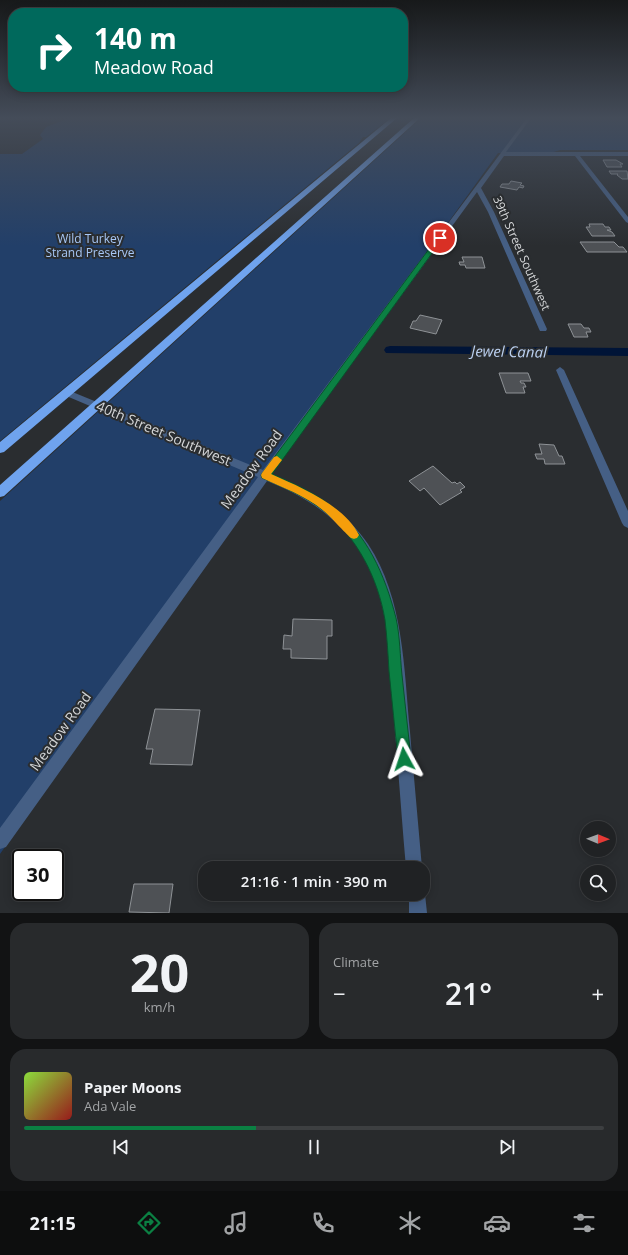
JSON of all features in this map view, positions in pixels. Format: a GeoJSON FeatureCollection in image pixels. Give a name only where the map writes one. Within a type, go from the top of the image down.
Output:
{"type":"FeatureCollection","features":[{"type":"Feature","properties":{"kind":"highway"},"geometry":{"type":"LineString","coordinates":[[0,449],[67,392],[350,161]]}},
{"type":"Feature","properties":{"kind":"highway"},"geometry":{"type":"LineString","coordinates":[[334,192],[334,183],[356,161]]}},
{"type":"Feature","properties":{"kind":"highway"},"geometry":{"type":"LineString","coordinates":[[0,492],[334,192],[364,161]]}},
{"type":"Feature","properties":{"kind":"street","name":"Meadow Road"},"geometry":{"type":"LineString","coordinates":[[0,841],[265,475],[498,161]]}},
{"type":"Feature","properties":{"kind":"street"},"geometry":{"type":"LineString","coordinates":[[581,161],[628,221]]}},
{"type":"Feature","properties":{"kind":"street","name":"39th Street Southwest"},"geometry":{"type":"LineString","coordinates":[[478,188],[491,212],[542,329]]}},
{"type":"Feature","properties":{"kind":"street"},"geometry":{"type":"LineString","coordinates":[[560,370],[628,523]]}},
{"type":"Feature","properties":{"kind":"street","name":"40th Street Southwest"},"geometry":{"type":"LineString","coordinates":[[67,392],[309,495],[343,522],[358,540],[379,579],[386,599],[391,627],[398,682],[413,861]]}},
{"type":"Feature","properties":{"kind":"street"},"geometry":{"type":"LineString","coordinates":[[417,901],[418,913]]}},
{"type":"Feature","properties":{"kind":"green space","name":"Wild Turkey Strand Preserve"},"geometry":{"type":"Polygon","coordinates":[[[0,161],[338,161],[0,441],[0,161]]]}},
{"type":"Feature","properties":{"kind":"green space"},"geometry":{"type":"Polygon","coordinates":[[[374,161],[493,161],[315,408],[0,854],[0,501],[374,161]]]}},
{"type":"Feature","properties":{"kind":"building"},"geometry":{"type":"Polygon","coordinates":[[[603,161],[617,161],[623,164],[620,164],[622,167],[607,167],[603,161]]]}},
{"type":"Feature","properties":{"kind":"building"},"geometry":{"type":"Polygon","coordinates":[[[609,171],[627,171],[628,179],[622,179],[617,175],[618,174],[611,174],[609,171]]]}},
{"type":"Feature","properties":{"kind":"building"},"geometry":{"type":"Polygon","coordinates":[[[511,181],[522,183],[520,185],[524,186],[523,188],[519,187],[517,190],[500,187],[502,184],[509,184],[511,181]]]}},
{"type":"Feature","properties":{"kind":"building"},"geometry":{"type":"Polygon","coordinates":[[[589,224],[603,224],[605,227],[609,227],[611,230],[607,230],[612,232],[615,236],[592,236],[586,227],[590,227],[589,224]]]}},
{"type":"Feature","properties":{"kind":"building"},"geometry":{"type":"Polygon","coordinates":[[[580,242],[614,242],[619,247],[623,247],[627,252],[587,252],[580,242]]]}},
{"type":"Feature","properties":{"kind":"building"},"geometry":{"type":"Polygon","coordinates":[[[462,257],[482,257],[485,268],[466,268],[465,265],[460,265],[459,262],[464,262],[462,257]]]}},
{"type":"Feature","properties":{"kind":"building"},"geometry":{"type":"Polygon","coordinates":[[[420,315],[442,320],[436,334],[410,328],[413,321],[416,321],[420,315]]]}},
{"type":"Feature","properties":{"kind":"building"},"geometry":{"type":"Polygon","coordinates":[[[568,324],[581,324],[584,328],[589,328],[591,332],[586,332],[588,337],[574,337],[568,324]]]}},
{"type":"Feature","properties":{"kind":"building"},"geometry":{"type":"Polygon","coordinates":[[[499,373],[528,373],[531,381],[520,381],[521,383],[524,383],[526,387],[523,387],[525,393],[506,393],[499,373]]]}},
{"type":"Feature","properties":{"kind":"building"},"geometry":{"type":"Polygon","coordinates":[[[539,444],[554,445],[559,456],[562,456],[565,464],[545,464],[544,459],[537,459],[535,454],[542,454],[539,444]]]}},
{"type":"Feature","properties":{"kind":"building"},"geometry":{"type":"Polygon","coordinates":[[[433,466],[452,483],[455,482],[457,484],[460,482],[465,487],[460,490],[462,492],[440,505],[424,488],[420,491],[409,481],[433,466]]]}},
{"type":"Feature","properties":{"kind":"building"},"geometry":{"type":"Polygon","coordinates":[[[293,619],[332,620],[332,636],[327,636],[327,659],[291,658],[291,649],[283,649],[284,635],[292,636],[293,619]]]}},
{"type":"Feature","properties":{"kind":"building"},"geometry":{"type":"Polygon","coordinates":[[[155,709],[200,710],[192,765],[150,764],[153,749],[146,749],[155,709]]]}},
{"type":"Feature","properties":{"kind":"building"},"geometry":{"type":"Polygon","coordinates":[[[134,884],[173,884],[169,913],[129,912],[134,884]]]}},
{"type":"Feature","properties":{"kind":"waterway","name":"Jewel Canal"},"geometry":{"type":"LineString","coordinates":[[390,350],[628,352]]}},
{"type":"Feature","properties":{"kind":"slow traffic"},"geometry":{"type":"LineString","coordinates":[[277,460],[265,475],[309,495],[343,522],[353,535]]}},
{"type":"Feature","properties":{"kind":"route"},"geometry":{"type":"LineString","coordinates":[[404,759],[398,682],[390,619],[386,599],[370,560],[358,540],[343,522],[327,508],[309,495],[265,475],[440,238]]}}]}
